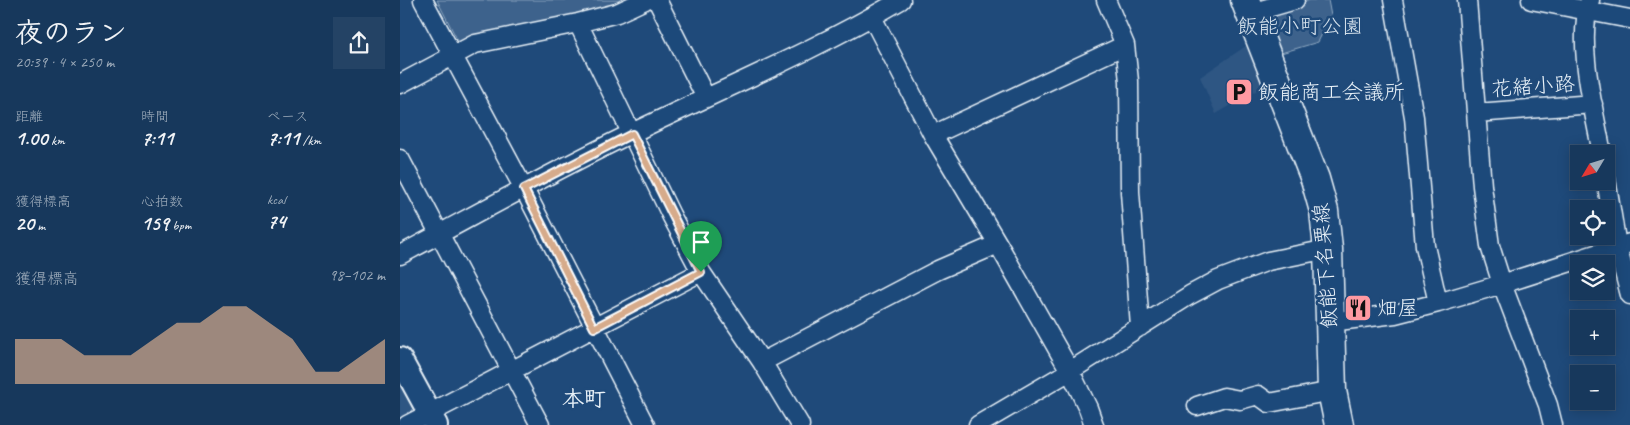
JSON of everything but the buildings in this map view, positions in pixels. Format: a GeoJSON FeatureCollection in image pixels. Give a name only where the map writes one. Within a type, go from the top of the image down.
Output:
{"type":"FeatureCollection","features":[{"type":"Feature","properties":{"kind":"main road","name":"飯能下名栗線"},"geometry":{"type":"LineString","coordinates":[[1248,7],[1315,179],[1324,212],[1328,249],[1332,391],[1339,425]]}},
{"type":"Feature","properties":{"kind":"street"},"geometry":{"type":"LineString","coordinates":[[423,0],[524,189],[645,425]]}},
{"type":"Feature","properties":{"kind":"street"},"geometry":{"type":"LineString","coordinates":[[400,84],[475,44],[617,13],[645,0]]}},
{"type":"Feature","properties":{"kind":"street"},"geometry":{"type":"LineString","coordinates":[[657,0],[706,98]]}},
{"type":"Feature","properties":{"kind":"street"},"geometry":{"type":"LineString","coordinates":[[400,256],[524,189],[872,17],[901,0]]}},
{"type":"Feature","properties":{"kind":"street"},"geometry":{"type":"LineString","coordinates":[[1106,0],[1125,45],[1130,81],[1130,192],[1140,328]]}},
{"type":"Feature","properties":{"kind":"street"},"geometry":{"type":"LineString","coordinates":[[1248,7],[1296,0]]}},
{"type":"Feature","properties":{"kind":"street"},"geometry":{"type":"LineString","coordinates":[[1393,0],[1414,117],[1425,246],[1438,303]]}},
{"type":"Feature","properties":{"kind":"street"},"geometry":{"type":"LineString","coordinates":[[1467,0],[1476,113],[1490,246],[1502,284],[1548,405],[1553,425]]}},
{"type":"Feature","properties":{"kind":"street"},"geometry":{"type":"LineString","coordinates":[[1531,0],[1588,6],[1630,19]]}},
{"type":"Feature","properties":{"kind":"street"},"geometry":{"type":"LineString","coordinates":[[1588,6],[1585,49],[1600,145]]}},
{"type":"Feature","properties":{"kind":"street"},"geometry":{"type":"LineString","coordinates":[[872,17],[934,135],[1070,371],[1094,425]]}},
{"type":"Feature","properties":{"kind":"street"},"geometry":{"type":"LineString","coordinates":[[578,23],[701,272],[762,362],[800,425]]}},
{"type":"Feature","properties":{"kind":"street"},"geometry":{"type":"LineString","coordinates":[[934,135],[1125,45]]}},
{"type":"Feature","properties":{"kind":"street","name":"花緒小路"},"geometry":{"type":"LineString","coordinates":[[1476,113],[1593,104]]}},
{"type":"Feature","properties":{"kind":"street"},"geometry":{"type":"LineString","coordinates":[[400,159],[540,425]]}},
{"type":"Feature","properties":{"kind":"street"},"geometry":{"type":"LineString","coordinates":[[1609,190],[1624,245],[1630,295]]}},
{"type":"Feature","properties":{"kind":"street"},"geometry":{"type":"LineString","coordinates":[[762,362],[938,270],[998,244]]}},
{"type":"Feature","properties":{"kind":"street"},"geometry":{"type":"LineString","coordinates":[[1330,322],[1395,314],[1438,303],[1624,245]]}},
{"type":"Feature","properties":{"kind":"street"},"geometry":{"type":"LineString","coordinates":[[978,425],[1070,371],[1190,295],[1218,280],[1268,261],[1328,249]]}},
{"type":"Feature","properties":{"kind":"street"},"geometry":{"type":"LineString","coordinates":[[408,425],[433,419],[512,371],[701,272]]}},
{"type":"Feature","properties":{"kind":"street"},"geometry":{"type":"LineString","coordinates":[[400,359],[433,419]]}},
{"type":"Feature","properties":{"kind":"street"},"geometry":{"type":"LineString","coordinates":[[1196,406],[1224,397],[1240,400],[1258,395],[1269,403],[1332,391]]}},
{"type":"Feature","properties":{"kind":"shaded area","name":"飯能商工会議所"},"geometry":{"type":"Polygon","coordinates":[[[1255,40],[1273,81],[1216,114],[1200,77],[1255,40]]]}},
{"type":"Feature","properties":{"kind":"shaded area"},"geometry":{"type":"Polygon","coordinates":[[[400,377],[418,411],[400,421],[400,377]]]}},
{"type":"Feature","properties":{"kind":"green space"},"geometry":{"type":"Polygon","coordinates":[[[437,0],[638,0],[536,26],[476,34],[459,43],[437,0]]]}},
{"type":"Feature","properties":{"kind":"green space","name":"飯能小町公園"},"geometry":{"type":"Polygon","coordinates":[[[1310,0],[1328,0],[1331,16],[1318,42],[1281,53],[1267,17],[1310,0]]]}},
{"type":"Feature","properties":{"kind":"place","name":"飯能商工会議所"},"geometry":{"type":"Point","coordinates":[1239,92]}},
{"type":"Feature","properties":{"kind":"place","name":"畑屋"},"geometry":{"type":"Point","coordinates":[1358,308]}},
{"type":"Feature","properties":{"kind":"district","name":"本町"},"geometry":{"type":"Point","coordinates":[584,398]}},
{"type":"Feature","properties":{"kind":"route"},"geometry":{"type":"LineString","coordinates":[[632,134],[701,272],[594,328],[524,189],[632,134]]}}]}
